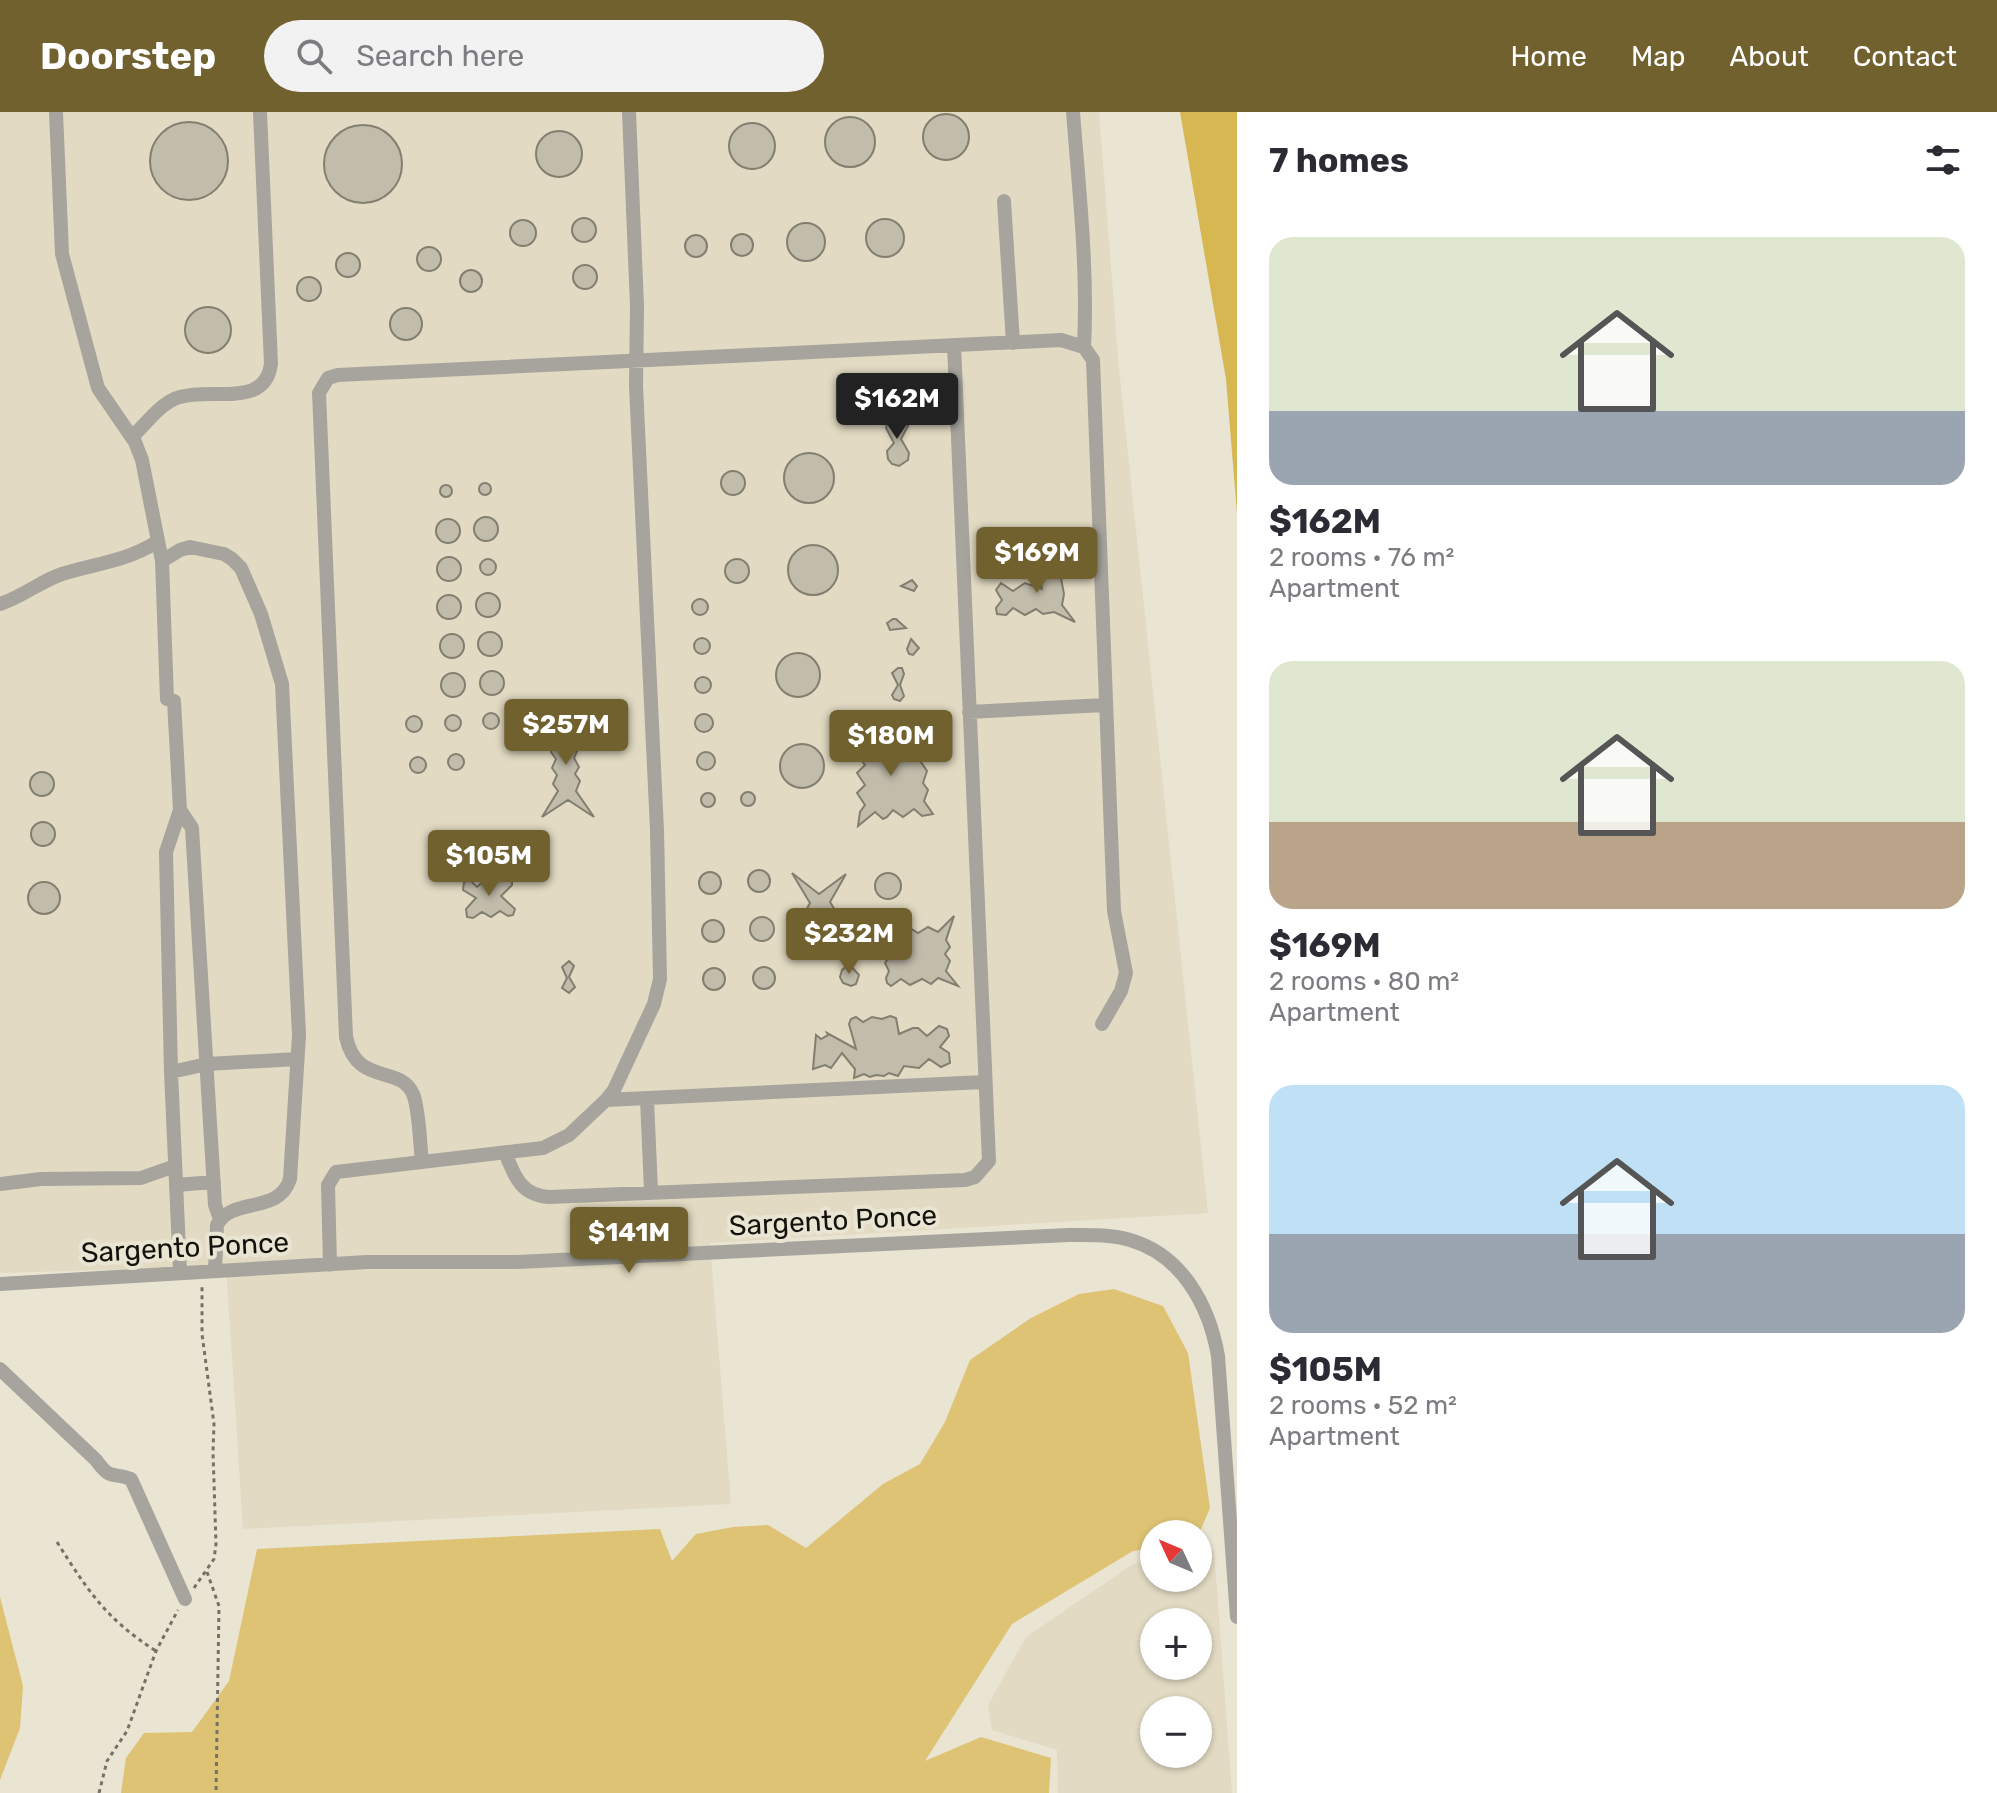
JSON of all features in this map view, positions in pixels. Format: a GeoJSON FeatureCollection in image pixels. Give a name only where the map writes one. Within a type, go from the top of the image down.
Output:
{"type":"FeatureCollection","features":[{"type":"Feature","properties":{"kind":"street"},"geometry":{"type":"LineString","coordinates":[[56,112],[62,254],[98,388],[132,437],[142,460],[162,561],[167,699],[174,701],[180,810],[166,852],[180,1272]]}},
{"type":"Feature","properties":{"kind":"street"},"geometry":{"type":"LineString","coordinates":[[132,437],[167,403],[182,396],[251,391],[262,386],[269,377],[271,364],[260,112]]}},
{"type":"Feature","properties":{"kind":"street"},"geometry":{"type":"LineString","coordinates":[[330,1265],[328,1185],[336,1172],[543,1148],[555,1144],[606,1100],[654,1004],[660,979],[657,830],[629,112]]}},
{"type":"Feature","properties":{"kind":"street"},"geometry":{"type":"LineString","coordinates":[[1073,112],[1082,228],[1084,347],[1093,360],[1114,911],[1126,973],[1121,991],[1102,1024]]}},
{"type":"Feature","properties":{"kind":"street"},"geometry":{"type":"LineString","coordinates":[[1004,201],[1013,343]]}},
{"type":"Feature","properties":{"kind":"street"},"geometry":{"type":"LineString","coordinates":[[422,1162],[414,1094],[399,1080],[372,1072],[357,1062],[349,1050],[346,1037],[321,387],[328,378],[338,375],[1061,340],[1084,347]]}},
{"type":"Feature","properties":{"kind":"street"},"geometry":{"type":"LineString","coordinates":[[505,1152],[520,1185],[538,1196],[965,1180],[975,1177],[989,1161],[954,345]]}},
{"type":"Feature","properties":{"kind":"street"},"geometry":{"type":"LineString","coordinates":[[0,604],[62,574],[109,564],[157,542]]}},
{"type":"Feature","properties":{"kind":"street"},"geometry":{"type":"LineString","coordinates":[[162,561],[190,547],[224,554],[241,568],[271,643],[284,703],[297,954],[297,1059],[290,1179],[287,1189],[272,1201],[226,1213],[220,1219],[208,1271]]}},
{"type":"Feature","properties":{"kind":"street"},"geometry":{"type":"LineString","coordinates":[[969,712],[1105,705]]}},
{"type":"Feature","properties":{"kind":"street"},"geometry":{"type":"LineString","coordinates":[[180,810],[192,828],[215,1205],[220,1219]]}},
{"type":"Feature","properties":{"kind":"street"},"geometry":{"type":"LineString","coordinates":[[171,1072],[207,1064],[297,1059]]}},
{"type":"Feature","properties":{"kind":"street"},"geometry":{"type":"LineString","coordinates":[[606,1100],[984,1082]]}},
{"type":"Feature","properties":{"kind":"street"},"geometry":{"type":"LineString","coordinates":[[647,1099],[651,1191]]}},
{"type":"Feature","properties":{"kind":"street"},"geometry":{"type":"LineString","coordinates":[[0,1184],[41,1179],[141,1178],[175,1166]]}},
{"type":"Feature","properties":{"kind":"street"},"geometry":{"type":"LineString","coordinates":[[176,1185],[214,1182]]}},
{"type":"Feature","properties":{"kind":"street","name":"Sargento Ponce"},"geometry":{"type":"LineString","coordinates":[[0,1284],[367,1262],[518,1262],[1107,1235],[1149,1247],[1183,1274],[1208,1315],[1218,1356],[1237,1617]]}},
{"type":"Feature","properties":{"kind":"street"},"geometry":{"type":"LineString","coordinates":[[0,1369],[105,1472],[112,1477],[131,1479],[185,1599]]}},
{"type":"Feature","properties":{"kind":"path"},"geometry":{"type":"LineString","coordinates":[[99,1793],[102,1772],[136,1712],[156,1651],[185,1599],[214,1559],[214,1424],[202,1334],[208,1271]]}},
{"type":"Feature","properties":{"kind":"path"},"geometry":{"type":"LineString","coordinates":[[57,1542],[90,1595],[104,1611],[126,1631],[156,1651]]}},
{"type":"Feature","properties":{"kind":"path"},"geometry":{"type":"LineString","coordinates":[[207,1572],[219,1606],[216,1793]]}},
{"type":"Feature","properties":{"kind":"shaded area"},"geometry":{"type":"Polygon","coordinates":[[[0,112],[1099,112],[1119,369],[1208,1213],[710,1243],[731,1504],[243,1529],[226,1266],[0,1273],[0,112]]]}},
{"type":"Feature","properties":{"kind":"shaded area"},"geometry":{"type":"Polygon","coordinates":[[[1180,112],[1237,112],[1237,513],[1226,379],[1180,112]]]}},
{"type":"Feature","properties":{"kind":"shaded area"},"geometry":{"type":"Polygon","coordinates":[[[1114,1289],[1163,1306],[1188,1353],[1210,1508],[1205,1520],[1140,1520],[1140,1550],[1133,1551],[1012,1624],[925,1761],[981,1737],[1051,1758],[1049,1793],[121,1793],[126,1758],[144,1733],[192,1732],[229,1681],[257,1549],[660,1529],[672,1561],[696,1534],[768,1525],[806,1548],[883,1484],[920,1464],[945,1422],[970,1360],[1031,1318],[1079,1294],[1114,1289]]]}},
{"type":"Feature","properties":{"kind":"shaded area"},"geometry":{"type":"Polygon","coordinates":[[[1214,1550],[1232,1793],[1058,1793],[1057,1750],[992,1730],[988,1705],[1026,1637],[1133,1564],[1140,1562],[1140,1592],[1212,1592],[1214,1550]]]}},
{"type":"Feature","properties":{"kind":"shaded area"},"geometry":{"type":"Polygon","coordinates":[[[0,1597],[23,1686],[20,1728],[0,1780],[0,1597]]]}},
{"type":"Feature","properties":{"kind":"building"},"geometry":{"type":"Polygon","coordinates":[[[946,114],[963,120],[969,137],[963,154],[946,160],[929,154],[923,137],[929,120],[946,114]]]}},
{"type":"Feature","properties":{"kind":"building"},"geometry":{"type":"Polygon","coordinates":[[[850,117],[868,124],[875,142],[868,160],[850,167],[832,160],[825,142],[832,124],[850,117]]]}},
{"type":"Feature","properties":{"kind":"building"},"geometry":{"type":"Polygon","coordinates":[[[189,122],[204,125],[221,139],[228,161],[225,176],[211,193],[189,200],[174,197],[157,183],[150,161],[153,146],[167,129],[189,122]]]}},
{"type":"Feature","properties":{"kind":"building"},"geometry":{"type":"Polygon","coordinates":[[[752,123],[768,130],[775,146],[768,162],[752,169],[736,162],[729,146],[736,130],[752,123]]]}},
{"type":"Feature","properties":{"kind":"building"},"geometry":{"type":"Polygon","coordinates":[[[363,125],[378,128],[395,142],[402,164],[399,179],[385,196],[363,203],[348,200],[331,186],[324,164],[327,149],[341,132],[363,125]]]}},
{"type":"Feature","properties":{"kind":"building"},"geometry":{"type":"Polygon","coordinates":[[[559,131],[575,138],[582,154],[575,170],[559,177],[543,170],[536,154],[543,138],[559,131]]]}},
{"type":"Feature","properties":{"kind":"building"},"geometry":{"type":"Polygon","coordinates":[[[584,218],[593,221],[596,230],[593,239],[584,242],[575,239],[572,230],[575,221],[584,218]]]}},
{"type":"Feature","properties":{"kind":"building"},"geometry":{"type":"Polygon","coordinates":[[[885,219],[898,225],[904,238],[898,251],[885,257],[872,251],[866,238],[872,225],[885,219]]]}},
{"type":"Feature","properties":{"kind":"building"},"geometry":{"type":"Polygon","coordinates":[[[523,220],[532,224],[536,233],[532,242],[523,246],[514,242],[510,233],[514,224],[523,220]]]}},
{"type":"Feature","properties":{"kind":"building"},"geometry":{"type":"Polygon","coordinates":[[[806,223],[819,229],[825,242],[819,255],[806,261],[793,255],[787,242],[793,229],[806,223]]]}},
{"type":"Feature","properties":{"kind":"building"},"geometry":{"type":"Polygon","coordinates":[[[742,234],[750,237],[753,245],[750,253],[742,256],[734,253],[731,245],[734,237],[742,234]]]}},
{"type":"Feature","properties":{"kind":"building"},"geometry":{"type":"Polygon","coordinates":[[[696,235],[704,238],[707,246],[704,254],[696,257],[688,254],[685,246],[688,238],[696,235]]]}},
{"type":"Feature","properties":{"kind":"building"},"geometry":{"type":"Polygon","coordinates":[[[429,247],[440,254],[441,259],[434,270],[429,271],[418,264],[417,259],[424,248],[429,247]]]}},
{"type":"Feature","properties":{"kind":"building"},"geometry":{"type":"Polygon","coordinates":[[[348,253],[359,260],[360,265],[353,276],[348,277],[337,270],[336,265],[343,254],[348,253]]]}},
{"type":"Feature","properties":{"kind":"building"},"geometry":{"type":"Polygon","coordinates":[[[585,265],[594,268],[597,277],[594,286],[585,289],[576,286],[573,277],[576,268],[585,265]]]}},
{"type":"Feature","properties":{"kind":"building"},"geometry":{"type":"Polygon","coordinates":[[[471,270],[479,273],[482,281],[479,289],[471,292],[463,289],[460,281],[463,273],[471,270]]]}},
{"type":"Feature","properties":{"kind":"building"},"geometry":{"type":"Polygon","coordinates":[[[309,277],[320,284],[321,289],[314,300],[309,301],[298,294],[297,289],[304,278],[309,277]]]}},
{"type":"Feature","properties":{"kind":"building"},"geometry":{"type":"Polygon","coordinates":[[[208,307],[224,314],[231,330],[224,346],[208,353],[192,346],[185,330],[192,314],[208,307]]]}},
{"type":"Feature","properties":{"kind":"building"},"geometry":{"type":"Polygon","coordinates":[[[406,308],[417,313],[422,324],[417,335],[406,340],[395,335],[390,324],[395,313],[406,308]]]}},
{"type":"Feature","properties":{"kind":"building"},"geometry":{"type":"Polygon","coordinates":[[[898,416],[905,419],[908,426],[901,439],[909,453],[908,460],[899,466],[888,459],[887,451],[894,443],[886,428],[888,420],[898,416]]]}},
{"type":"Feature","properties":{"kind":"building"},"geometry":{"type":"Polygon","coordinates":[[[809,453],[827,460],[834,478],[827,496],[809,503],[791,496],[784,478],[791,460],[809,453]]]}},
{"type":"Feature","properties":{"kind":"building"},"geometry":{"type":"Polygon","coordinates":[[[733,471],[744,478],[745,483],[738,494],[733,495],[722,488],[721,483],[728,472],[733,471]]]}},
{"type":"Feature","properties":{"kind":"building"},"geometry":{"type":"Polygon","coordinates":[[[485,483],[491,489],[485,495],[479,489],[485,483]]]}},
{"type":"Feature","properties":{"kind":"building"},"geometry":{"type":"Polygon","coordinates":[[[446,485],[452,491],[446,497],[440,491],[446,485]]]}},
{"type":"Feature","properties":{"kind":"building"},"geometry":{"type":"Polygon","coordinates":[[[486,517],[494,521],[498,529],[494,537],[486,541],[478,537],[474,529],[478,521],[486,517]]]}},
{"type":"Feature","properties":{"kind":"building"},"geometry":{"type":"Polygon","coordinates":[[[448,519],[456,523],[460,531],[456,539],[448,543],[440,539],[436,531],[440,523],[448,519]]]}},
{"type":"Feature","properties":{"kind":"building"},"geometry":{"type":"Polygon","coordinates":[[[813,545],[831,552],[838,570],[831,588],[813,595],[795,588],[788,570],[795,552],[813,545]]]}},
{"type":"Feature","properties":{"kind":"building"},"geometry":{"type":"Polygon","coordinates":[[[1071,553],[1061,578],[1064,594],[1062,605],[1075,622],[1054,612],[1043,614],[1036,609],[1025,615],[1013,608],[1006,615],[997,614],[996,608],[1002,600],[996,590],[1001,583],[1013,591],[1025,583],[1042,589],[1039,565],[1054,570],[1071,553]]]}},
{"type":"Feature","properties":{"kind":"building"},"geometry":{"type":"Polygon","coordinates":[[[449,557],[457,561],[461,569],[457,577],[449,581],[441,577],[437,569],[441,561],[449,557]]]}},
{"type":"Feature","properties":{"kind":"building"},"geometry":{"type":"Polygon","coordinates":[[[485,559],[491,559],[496,567],[494,573],[485,575],[480,570],[480,564],[485,559]]]}},
{"type":"Feature","properties":{"kind":"building"},"geometry":{"type":"Polygon","coordinates":[[[737,559],[748,566],[749,571],[742,582],[737,583],[726,576],[725,571],[732,560],[737,559]]]}},
{"type":"Feature","properties":{"kind":"building"},"geometry":{"type":"Polygon","coordinates":[[[912,580],[917,586],[914,591],[901,586],[912,580]]]}},
{"type":"Feature","properties":{"kind":"building"},"geometry":{"type":"Polygon","coordinates":[[[488,593],[496,597],[500,605],[496,613],[488,617],[480,613],[476,605],[480,597],[488,593]]]}},
{"type":"Feature","properties":{"kind":"building"},"geometry":{"type":"Polygon","coordinates":[[[449,595],[457,599],[461,607],[457,615],[449,619],[441,615],[437,607],[441,599],[449,595]]]}},
{"type":"Feature","properties":{"kind":"building"},"geometry":{"type":"Polygon","coordinates":[[[700,599],[708,607],[700,615],[692,607],[700,599]]]}},
{"type":"Feature","properties":{"kind":"building"},"geometry":{"type":"Polygon","coordinates":[[[893,619],[906,628],[890,630],[887,623],[893,619]]]}},
{"type":"Feature","properties":{"kind":"building"},"geometry":{"type":"Polygon","coordinates":[[[490,632],[498,636],[502,644],[498,652],[490,656],[482,652],[478,644],[482,636],[490,632]]]}},
{"type":"Feature","properties":{"kind":"building"},"geometry":{"type":"Polygon","coordinates":[[[452,634],[460,638],[464,646],[460,654],[452,658],[444,654],[440,646],[444,638],[452,634]]]}},
{"type":"Feature","properties":{"kind":"building"},"geometry":{"type":"Polygon","coordinates":[[[702,638],[710,646],[702,654],[694,646],[702,638]]]}},
{"type":"Feature","properties":{"kind":"building"},"geometry":{"type":"Polygon","coordinates":[[[911,639],[919,648],[913,655],[907,649],[911,639]]]}},
{"type":"Feature","properties":{"kind":"building"},"geometry":{"type":"Polygon","coordinates":[[[798,653],[814,659],[820,675],[814,691],[798,697],[782,691],[776,675],[782,659],[798,653]]]}},
{"type":"Feature","properties":{"kind":"building"},"geometry":{"type":"Polygon","coordinates":[[[902,668],[904,674],[900,685],[904,696],[900,701],[892,695],[898,685],[892,673],[902,668]]]}},
{"type":"Feature","properties":{"kind":"building"},"geometry":{"type":"Polygon","coordinates":[[[492,671],[500,675],[504,683],[500,691],[492,695],[484,691],[480,683],[484,675],[492,671]]]}},
{"type":"Feature","properties":{"kind":"building"},"geometry":{"type":"Polygon","coordinates":[[[453,673],[461,677],[465,685],[461,693],[453,697],[445,693],[441,685],[445,677],[453,673]]]}},
{"type":"Feature","properties":{"kind":"building"},"geometry":{"type":"Polygon","coordinates":[[[703,677],[711,685],[703,693],[695,685],[703,677]]]}},
{"type":"Feature","properties":{"kind":"building"},"geometry":{"type":"Polygon","coordinates":[[[491,713],[499,721],[491,729],[483,721],[491,713]]]}},
{"type":"Feature","properties":{"kind":"building"},"geometry":{"type":"Polygon","coordinates":[[[700,714],[708,714],[713,723],[711,730],[700,732],[695,727],[695,719],[700,714]]]}},
{"type":"Feature","properties":{"kind":"building"},"geometry":{"type":"Polygon","coordinates":[[[453,715],[461,723],[453,731],[445,723],[453,715]]]}},
{"type":"Feature","properties":{"kind":"building"},"geometry":{"type":"Polygon","coordinates":[[[414,716],[422,724],[414,732],[406,724],[414,716]]]}},
{"type":"Feature","properties":{"kind":"building"},"geometry":{"type":"Polygon","coordinates":[[[538,716],[564,734],[588,718],[574,742],[578,749],[574,758],[579,767],[575,774],[580,781],[576,791],[594,817],[568,800],[542,817],[558,791],[553,784],[557,775],[552,768],[556,759],[551,752],[555,742],[538,716]]]}},
{"type":"Feature","properties":{"kind":"building"},"geometry":{"type":"Polygon","coordinates":[[[881,727],[888,732],[886,752],[901,747],[930,750],[921,762],[927,771],[923,783],[928,790],[924,801],[933,814],[922,816],[914,809],[903,817],[893,810],[883,819],[875,812],[858,826],[860,812],[865,805],[857,793],[865,785],[857,773],[865,765],[857,754],[863,745],[857,730],[864,729],[873,736],[881,727]]]}},
{"type":"Feature","properties":{"kind":"building"},"geometry":{"type":"Polygon","coordinates":[[[920,727],[928,735],[918,745],[915,734],[920,727]]]}},
{"type":"Feature","properties":{"kind":"building"},"geometry":{"type":"Polygon","coordinates":[[[802,744],[818,750],[824,766],[818,782],[802,788],[786,782],[780,766],[786,750],[802,744]]]}},
{"type":"Feature","properties":{"kind":"building"},"geometry":{"type":"Polygon","coordinates":[[[702,752],[710,752],[715,761],[713,768],[702,770],[697,765],[697,757],[702,752]]]}},
{"type":"Feature","properties":{"kind":"building"},"geometry":{"type":"Polygon","coordinates":[[[456,754],[464,762],[456,770],[448,762],[456,754]]]}},
{"type":"Feature","properties":{"kind":"building"},"geometry":{"type":"Polygon","coordinates":[[[418,757],[426,765],[418,773],[410,765],[418,757]]]}},
{"type":"Feature","properties":{"kind":"building"},"geometry":{"type":"Polygon","coordinates":[[[37,772],[47,772],[54,779],[54,789],[47,796],[37,796],[30,789],[30,779],[37,772]]]}},
{"type":"Feature","properties":{"kind":"building"},"geometry":{"type":"Polygon","coordinates":[[[748,792],[755,799],[748,806],[741,799],[748,792]]]}},
{"type":"Feature","properties":{"kind":"building"},"geometry":{"type":"Polygon","coordinates":[[[708,793],[715,800],[708,807],[701,800],[708,793]]]}},
{"type":"Feature","properties":{"kind":"building"},"geometry":{"type":"Polygon","coordinates":[[[38,822],[48,822],[55,829],[55,839],[48,846],[38,846],[31,839],[31,829],[38,822]]]}},
{"type":"Feature","properties":{"kind":"building"},"geometry":{"type":"Polygon","coordinates":[[[755,870],[763,870],[770,881],[763,892],[755,892],[748,885],[748,877],[755,870]]]}},
{"type":"Feature","properties":{"kind":"building"},"geometry":{"type":"Polygon","coordinates":[[[706,872],[714,872],[721,883],[714,894],[706,894],[699,887],[699,879],[706,872]]]}},
{"type":"Feature","properties":{"kind":"building"},"geometry":{"type":"Polygon","coordinates":[[[792,873],[819,894],[846,874],[830,902],[835,916],[829,918],[805,912],[810,903],[792,873]]]}},
{"type":"Feature","properties":{"kind":"building"},"geometry":{"type":"Polygon","coordinates":[[[888,873],[897,877],[901,886],[897,895],[888,899],[879,895],[875,886],[879,877],[888,873]]]}},
{"type":"Feature","properties":{"kind":"building"},"geometry":{"type":"Polygon","coordinates":[[[507,877],[512,880],[512,885],[501,896],[515,909],[513,915],[508,916],[500,911],[491,917],[482,912],[473,918],[467,917],[466,909],[476,898],[463,890],[464,882],[470,880],[477,887],[486,879],[495,883],[507,877]]]}},
{"type":"Feature","properties":{"kind":"building"},"geometry":{"type":"Polygon","coordinates":[[[44,882],[55,887],[60,898],[55,909],[44,914],[33,909],[28,898],[33,887],[44,882]]]}},
{"type":"Feature","properties":{"kind":"building"},"geometry":{"type":"Polygon","coordinates":[[[954,916],[946,940],[950,947],[945,954],[950,961],[946,971],[958,986],[938,978],[931,984],[922,979],[910,985],[901,979],[891,986],[887,983],[889,971],[885,963],[889,957],[883,947],[888,940],[884,935],[886,929],[890,927],[898,933],[910,928],[918,933],[928,927],[938,932],[954,916]]]}},
{"type":"Feature","properties":{"kind":"building"},"geometry":{"type":"Polygon","coordinates":[[[762,917],[770,921],[774,929],[770,937],[762,941],[754,937],[750,929],[754,921],[762,917]]]}},
{"type":"Feature","properties":{"kind":"building"},"geometry":{"type":"Polygon","coordinates":[[[709,920],[717,920],[724,931],[717,942],[709,942],[702,935],[702,927],[709,920]]]}},
{"type":"Feature","properties":{"kind":"building"},"geometry":{"type":"Polygon","coordinates":[[[849,934],[856,937],[859,944],[856,951],[849,954],[842,951],[839,944],[842,937],[849,934]]]}},
{"type":"Feature","properties":{"kind":"building"},"geometry":{"type":"Polygon","coordinates":[[[569,961],[574,966],[569,977],[575,987],[569,993],[562,988],[567,978],[562,967],[569,961]]]}},
{"type":"Feature","properties":{"kind":"building"},"geometry":{"type":"Polygon","coordinates":[[[849,964],[859,975],[856,984],[851,986],[843,983],[840,977],[849,964]]]}},
{"type":"Feature","properties":{"kind":"building"},"geometry":{"type":"Polygon","coordinates":[[[760,967],[768,967],[775,978],[768,989],[760,989],[753,982],[753,974],[760,967]]]}},
{"type":"Feature","properties":{"kind":"building"},"geometry":{"type":"Polygon","coordinates":[[[710,968],[718,968],[725,979],[718,990],[710,990],[703,983],[703,975],[710,968]]]}},
{"type":"Feature","properties":{"kind":"building"},"geometry":{"type":"Polygon","coordinates":[[[890,1016],[896,1018],[899,1034],[918,1028],[927,1036],[939,1026],[947,1029],[949,1036],[940,1047],[949,1053],[950,1063],[941,1067],[929,1059],[919,1068],[904,1066],[898,1076],[889,1073],[870,1077],[864,1074],[854,1078],[855,1069],[842,1053],[831,1068],[825,1065],[813,1069],[816,1035],[821,1039],[827,1033],[856,1049],[849,1024],[851,1019],[856,1017],[863,1022],[872,1017],[882,1019],[890,1016]]]}}]}
